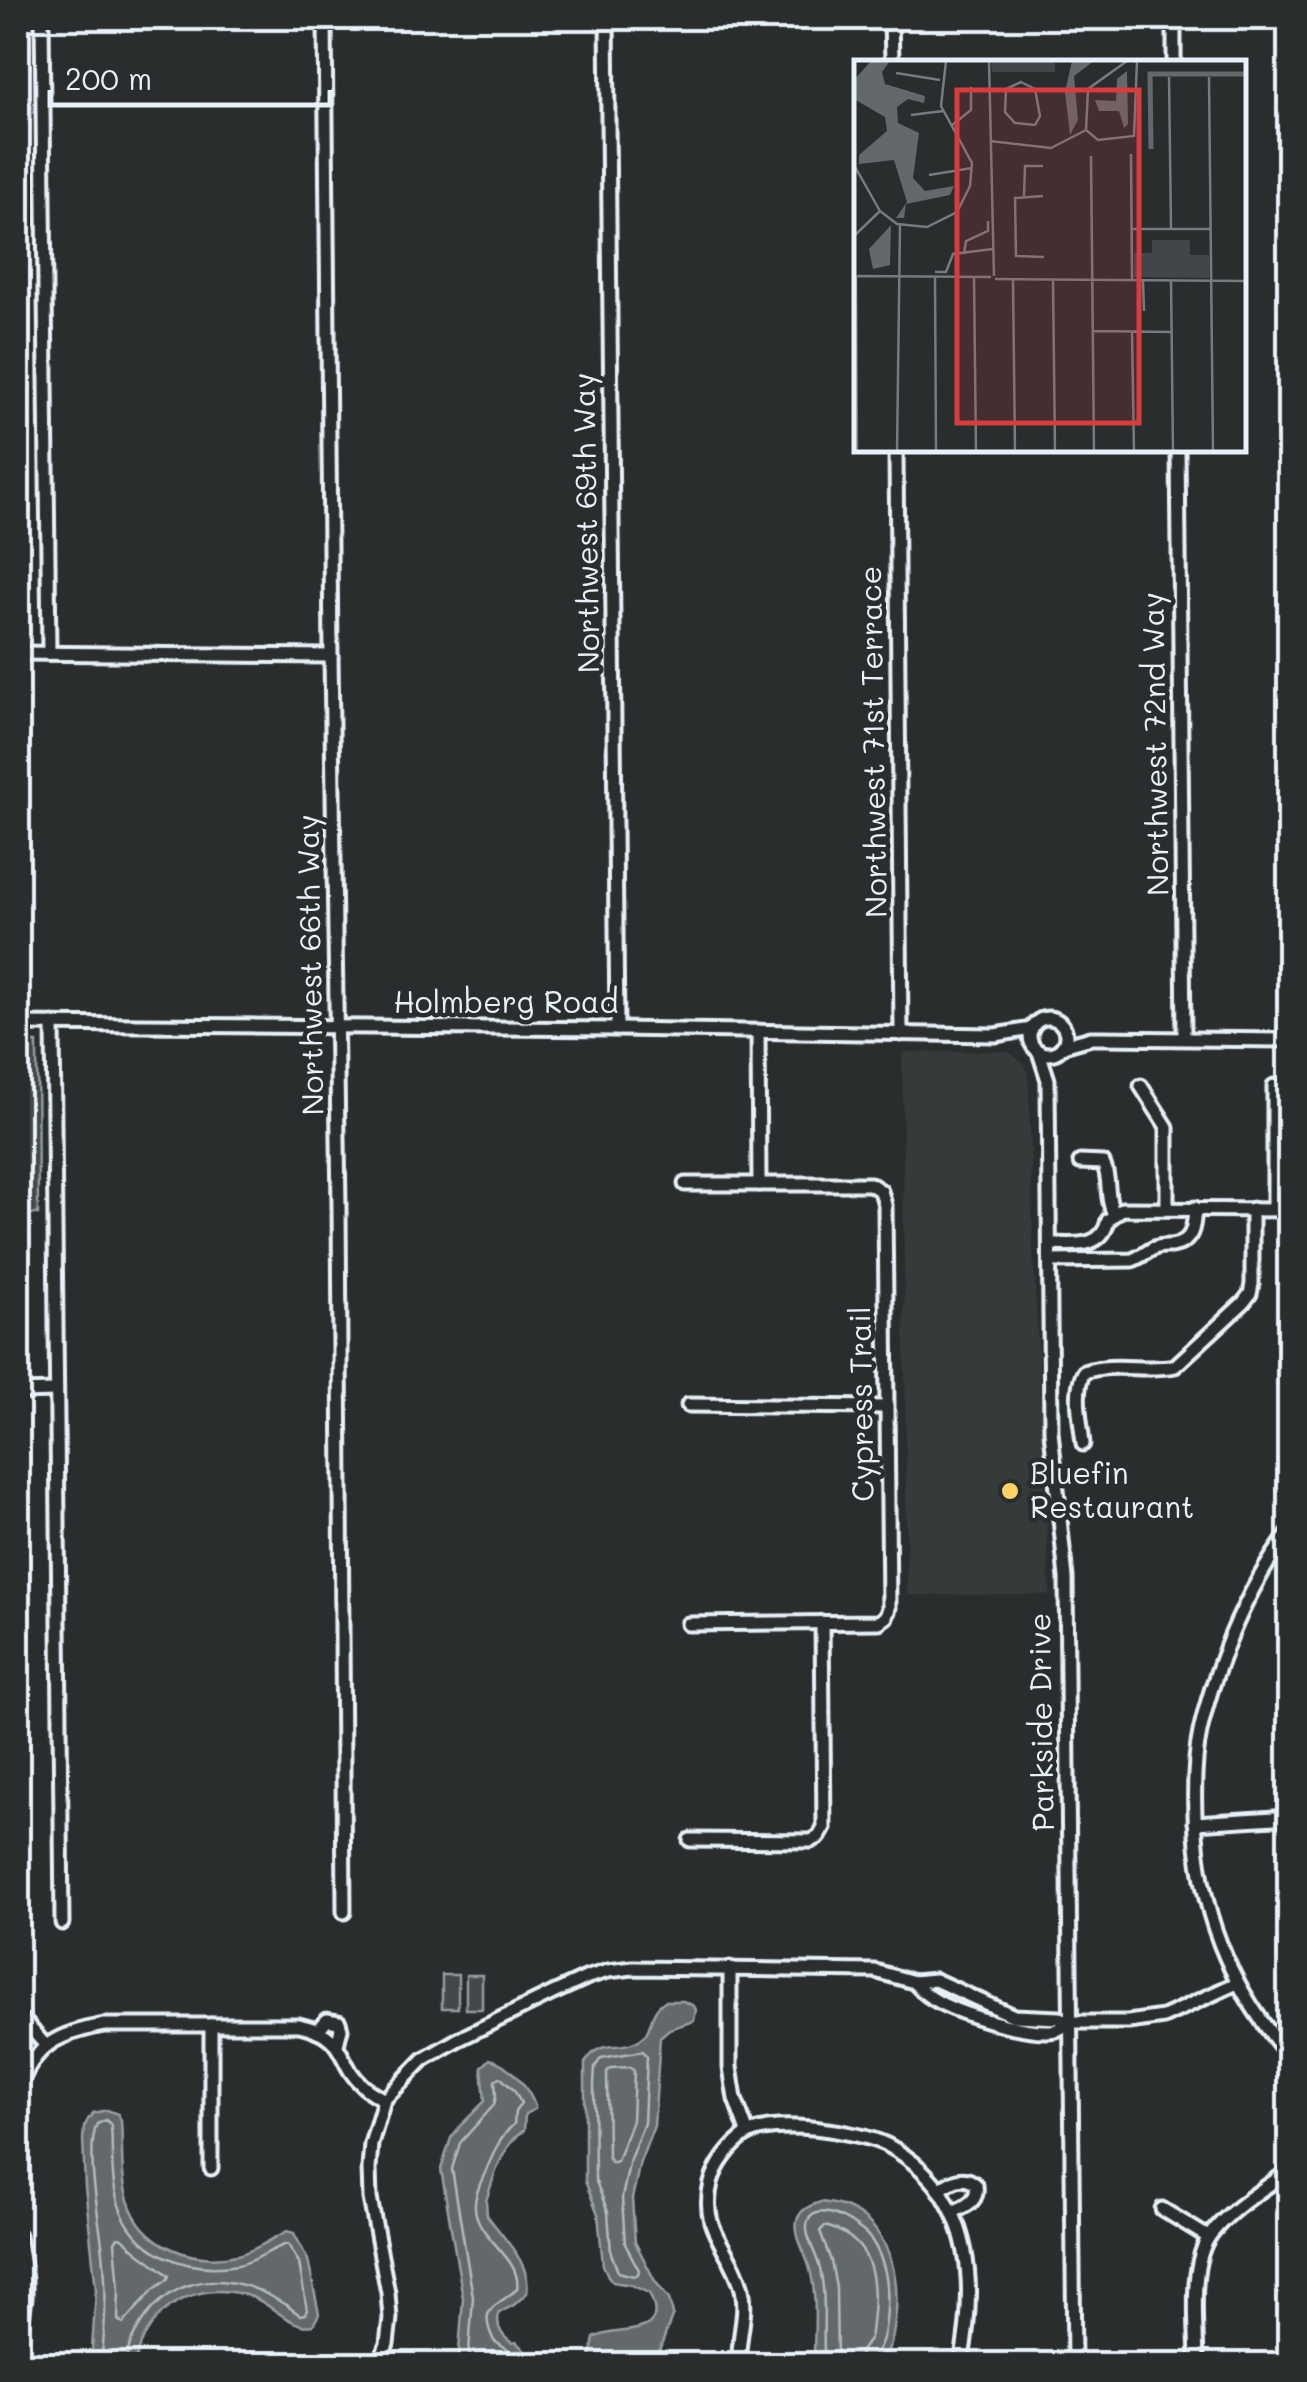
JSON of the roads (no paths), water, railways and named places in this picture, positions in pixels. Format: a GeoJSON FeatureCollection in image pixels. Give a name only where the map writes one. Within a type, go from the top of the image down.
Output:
{"type":"FeatureCollection","features":[{"type":"Feature","properties":{"kind":"street"},"geometry":{"type":"LineString","coordinates":[[42,18],[48,654]]}},
{"type":"Feature","properties":{"kind":"street","name":"Northwest 66th Way"},"geometry":{"type":"LineString","coordinates":[[326,18],[344,1912]]}},
{"type":"Feature","properties":{"kind":"street","name":"Northwest 69th Way"},"geometry":{"type":"LineString","coordinates":[[608,18],[617,1029]]}},
{"type":"Feature","properties":{"kind":"street"},"geometry":{"type":"LineString","coordinates":[[892,18],[892,60]]}},
{"type":"Feature","properties":{"kind":"street"},"geometry":{"type":"LineString","coordinates":[[1174,18],[1174,60]]}},
{"type":"Feature","properties":{"kind":"street","name":"Northwest 71st Terrace"},"geometry":{"type":"LineString","coordinates":[[896,452],[902,1034]]}},
{"type":"Feature","properties":{"kind":"street","name":"Northwest 72nd Way"},"geometry":{"type":"LineString","coordinates":[[1178,452],[1184,1038]]}},
{"type":"Feature","properties":{"kind":"street"},"geometry":{"type":"LineString","coordinates":[[18,653],[331,656]]}},
{"type":"Feature","properties":{"kind":"street"},"geometry":{"type":"LineString","coordinates":[[1092,1038],[1064,1028],[1056,1020],[1044,1019],[1035,1024],[1030,1040],[1037,1050],[1049,1054],[1092,1038],[1290,1040]]}},
{"type":"Feature","properties":{"kind":"street","name":"Holmberg Road"},"geometry":{"type":"LineString","coordinates":[[18,1024],[995,1035],[1032,1029]]}},
{"type":"Feature","properties":{"kind":"street"},"geometry":{"type":"LineString","coordinates":[[53,1024],[62,1923]]}},
{"type":"Feature","properties":{"kind":"street"},"geometry":{"type":"LineString","coordinates":[[1061,1049],[1066,1037],[1064,1028]]}},
{"type":"Feature","properties":{"kind":"street"},"geometry":{"type":"LineString","coordinates":[[686,1184],[758,1184],[758,1032]]}},
{"type":"Feature","properties":{"kind":"street","name":"Holmberg Road"},"geometry":{"type":"LineString","coordinates":[[995,1035],[1037,1050]]}},
{"type":"Feature","properties":{"kind":"street","name":"Parkside Drive"},"geometry":{"type":"LineString","coordinates":[[1048,1080],[1061,1049]]}},
{"type":"Feature","properties":{"kind":"street","name":"Parkside Drive"},"geometry":{"type":"LineString","coordinates":[[1037,1050],[1048,1080],[1052,1432],[1066,1578],[1074,2364]]}},
{"type":"Feature","properties":{"kind":"street"},"geometry":{"type":"LineString","coordinates":[[1141,1086],[1167,1127],[1167,1208]]}},
{"type":"Feature","properties":{"kind":"street"},"geometry":{"type":"LineString","coordinates":[[1274,1086],[1274,1209]]}},
{"type":"Feature","properties":{"kind":"street"},"geometry":{"type":"LineString","coordinates":[[1080,1162],[1103,1163],[1108,1203],[1114,1214]]}},
{"type":"Feature","properties":{"kind":"street","name":"Cypress Trail"},"geometry":{"type":"LineString","coordinates":[[758,1184],[870,1184],[881,1191],[885,1204],[889,1608],[879,1622],[822,1622]]}},
{"type":"Feature","properties":{"kind":"street"},"geometry":{"type":"LineString","coordinates":[[1050,1261],[1132,1260],[1154,1248],[1178,1246],[1194,1229],[1194,1208]]}},
{"type":"Feature","properties":{"kind":"street"},"geometry":{"type":"LineString","coordinates":[[1115,1260],[1106,1245],[1108,1220],[1122,1209],[1290,1210]]}},
{"type":"Feature","properties":{"kind":"street"},"geometry":{"type":"LineString","coordinates":[[1083,1444],[1079,1390],[1084,1372],[1097,1368],[1175,1366],[1243,1304],[1252,1284],[1252,1209]]}},
{"type":"Feature","properties":{"kind":"street"},"geometry":{"type":"LineString","coordinates":[[1050,1244],[1086,1244],[1107,1228]]}},
{"type":"Feature","properties":{"kind":"street"},"geometry":{"type":"LineString","coordinates":[[18,1392],[56,1391]]}},
{"type":"Feature","properties":{"kind":"street"},"geometry":{"type":"LineString","coordinates":[[688,1405],[886,1407]]}},
{"type":"Feature","properties":{"kind":"street"},"geometry":{"type":"LineString","coordinates":[[1290,1532],[1260,1574],[1242,1610],[1210,1692],[1194,1776],[1197,1861],[1220,1948],[1236,1983],[1266,2030],[1290,2057]]}},
{"type":"Feature","properties":{"kind":"street"},"geometry":{"type":"LineString","coordinates":[[688,1624],[822,1622],[824,1828],[810,1841],[690,1840]]}},
{"type":"Feature","properties":{"kind":"street"},"geometry":{"type":"LineString","coordinates":[[1195,1822],[1290,1817]]}},
{"type":"Feature","properties":{"kind":"street"},"geometry":{"type":"LineString","coordinates":[[379,2364],[387,2344],[390,2318],[368,2169],[384,2100],[424,2059],[588,1977],[633,1968],[875,1971],[914,1982],[935,1980],[1014,2016],[1070,2022],[1163,2018],[1236,1983]]}},
{"type":"Feature","properties":{"kind":"street"},"geometry":{"type":"LineString","coordinates":[[730,1968],[730,2066],[735,2099],[748,2134]]}},
{"type":"Feature","properties":{"kind":"street"},"geometry":{"type":"LineString","coordinates":[[914,1982],[931,1998],[1022,2029],[1056,2030],[1070,2022]]}},
{"type":"Feature","properties":{"kind":"street"},"geometry":{"type":"LineString","coordinates":[[941,2002],[949,1987]]}},
{"type":"Feature","properties":{"kind":"street"},"geometry":{"type":"LineString","coordinates":[[972,2015],[977,2000]]}},
{"type":"Feature","properties":{"kind":"street"},"geometry":{"type":"LineString","coordinates":[[18,2020],[25,2022],[38,2054]]}},
{"type":"Feature","properties":{"kind":"street"},"geometry":{"type":"LineString","coordinates":[[317,2031],[326,2020],[339,2022],[337,2045]]}},
{"type":"Feature","properties":{"kind":"street"},"geometry":{"type":"LineString","coordinates":[[18,2090],[38,2054],[83,2029],[104,2025],[298,2025],[317,2031],[337,2045],[364,2088],[384,2100]]}},
{"type":"Feature","properties":{"kind":"street"},"geometry":{"type":"LineString","coordinates":[[211,2025],[211,2168]]}},
{"type":"Feature","properties":{"kind":"street"},"geometry":{"type":"LineString","coordinates":[[18,2049],[38,2054]]}},
{"type":"Feature","properties":{"kind":"street"},"geometry":{"type":"LineString","coordinates":[[739,2364],[743,2293],[736,2271],[715,2236],[708,2198],[720,2162],[748,2134],[771,2129],[830,2129],[890,2146],[942,2194],[966,2252],[969,2316],[961,2364]]}},
{"type":"Feature","properties":{"kind":"street"},"geometry":{"type":"LineString","coordinates":[[1197,2364],[1196,2273],[1208,2237],[1226,2217],[1290,2170]]}},
{"type":"Feature","properties":{"kind":"street"},"geometry":{"type":"LineString","coordinates":[[942,2194],[959,2179],[976,2185],[974,2200],[952,2212]]}},
{"type":"Feature","properties":{"kind":"street"},"geometry":{"type":"LineString","coordinates":[[1162,2209],[1208,2237]]}},
{"type":"Feature","properties":{"kind":"street"},"geometry":{"type":"LineString","coordinates":[[18,2236],[24,2279],[18,2348]]}},
{"type":"Feature","properties":{"kind":"water"},"geometry":{"type":"Polygon","coordinates":[[[665,2001],[683,2001],[696,2010],[694,2021],[669,2029],[660,2037],[654,2126],[640,2162],[632,2199],[635,2242],[669,2299],[673,2314],[650,2364],[589,2364],[594,2338],[647,2325],[654,2308],[649,2293],[613,2282],[603,2265],[598,2214],[585,2181],[585,2063],[597,2050],[643,2037],[655,2011],[665,2001]]]}},
{"type":"Feature","properties":{"kind":"water"},"geometry":{"type":"Polygon","coordinates":[[[490,2059],[517,2078],[535,2106],[525,2114],[524,2130],[504,2153],[486,2201],[487,2215],[515,2252],[527,2282],[527,2293],[499,2313],[499,2326],[505,2337],[523,2349],[530,2364],[458,2364],[463,2298],[441,2169],[451,2138],[485,2101],[482,2067],[490,2059]]]}},
{"type":"Feature","properties":{"kind":"water"},"geometry":{"type":"Polygon","coordinates":[[[107,2110],[118,2114],[121,2121],[125,2190],[145,2229],[171,2248],[203,2257],[237,2255],[287,2231],[294,2233],[308,2260],[319,2314],[313,2325],[297,2324],[252,2297],[212,2291],[177,2302],[162,2313],[141,2344],[135,2364],[91,2364],[96,2289],[83,2140],[84,2127],[93,2113],[107,2110]]]}},
{"type":"Feature","properties":{"kind":"water"},"geometry":{"type":"Polygon","coordinates":[[[821,2202],[843,2206],[860,2215],[874,2228],[891,2261],[896,2301],[894,2328],[888,2350],[876,2363],[820,2364],[814,2360],[814,2289],[796,2227],[803,2211],[821,2202]]]}},
{"type":"Feature","properties":{"kind":"place","name":"Bluefin Restaurant"},"geometry":{"type":"Point","coordinates":[1010,1491]}}]}
